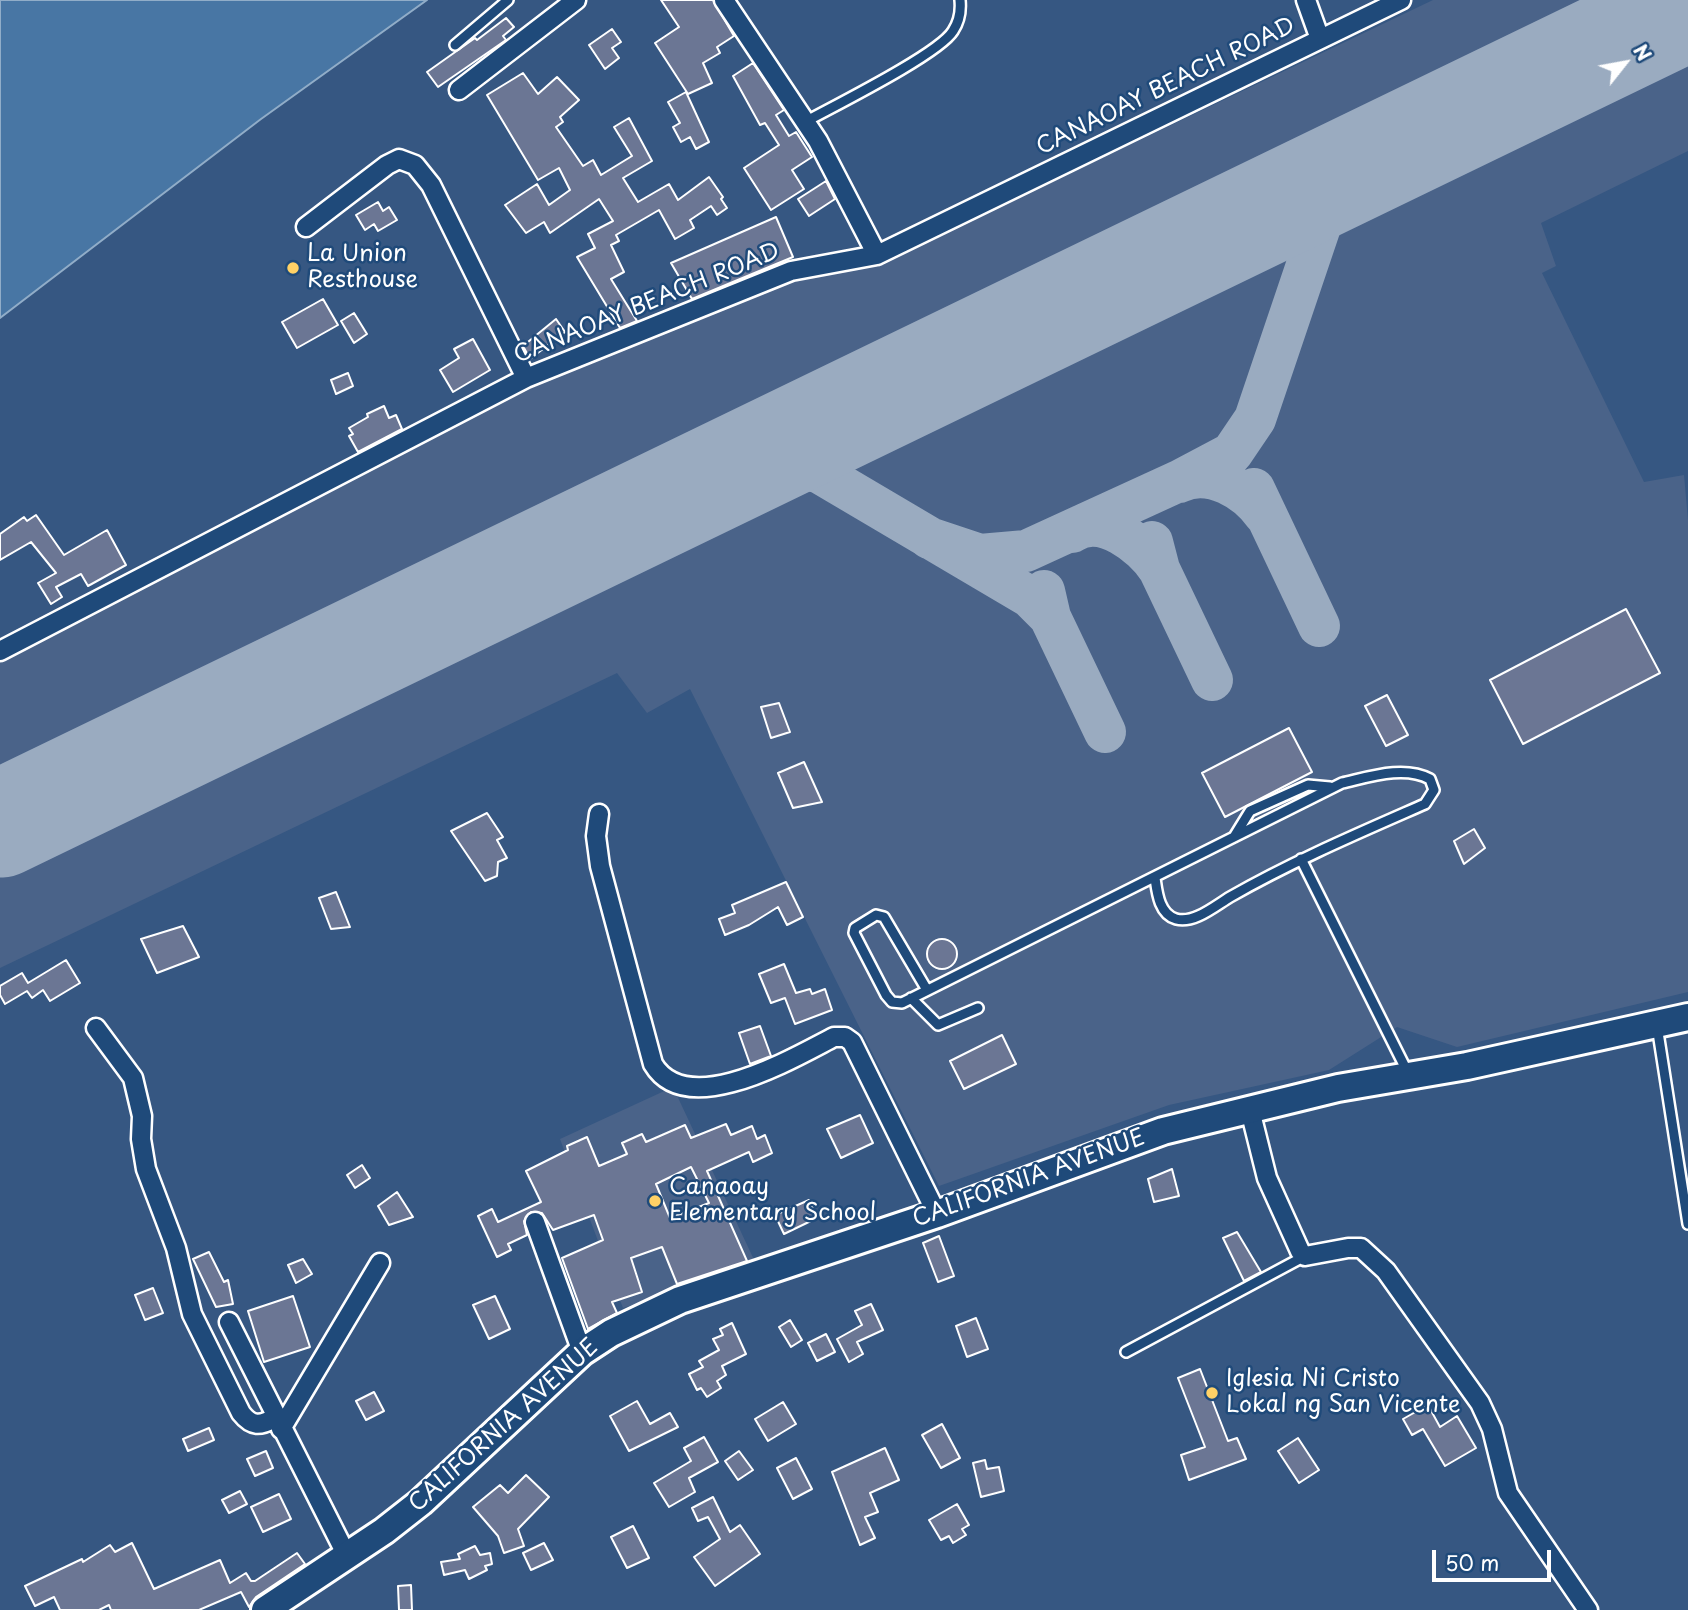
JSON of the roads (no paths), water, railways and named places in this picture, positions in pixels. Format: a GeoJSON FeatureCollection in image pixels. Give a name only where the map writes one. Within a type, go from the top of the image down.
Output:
{"type":"FeatureCollection","features":[{"type":"Feature","properties":{"kind":"street"},"geometry":{"type":"LineString","coordinates":[[459,90],[576,0]]}},
{"type":"Feature","properties":{"kind":"street"},"geometry":{"type":"LineString","coordinates":[[724,0],[805,122],[877,255]]}},
{"type":"Feature","properties":{"kind":"street"},"geometry":{"type":"LineString","coordinates":[[1306,0],[1320,39]]}},
{"type":"Feature","properties":{"kind":"street","name":"CANAOAY BEACH ROAD"},"geometry":{"type":"LineString","coordinates":[[0,651],[526,378],[791,271],[877,255],[1401,0]]}},
{"type":"Feature","properties":{"kind":"street"},"geometry":{"type":"LineString","coordinates":[[306,227],[387,165],[399,159],[415,165],[431,185],[526,378]]}},
{"type":"Feature","properties":{"kind":"street"},"geometry":{"type":"LineString","coordinates":[[599,814],[596,836],[600,866],[653,1065],[659,1075],[671,1083],[689,1087],[742,1081],[834,1037],[845,1037],[852,1042],[937,1214]]}},
{"type":"Feature","properties":{"kind":"street","name":"CALIFORNIA AVENUE"},"geometry":{"type":"LineString","coordinates":[[265,1610],[347,1556],[421,1502],[582,1352],[611,1333],[680,1300],[937,1214],[1163,1131],[1338,1088],[1410,1077],[1688,1017]]}},
{"type":"Feature","properties":{"kind":"street"},"geometry":{"type":"LineString","coordinates":[[96,1028],[133,1078],[142,1116],[141,1139],[146,1169],[176,1248],[192,1314],[241,1413],[255,1425],[278,1424]]}},
{"type":"Feature","properties":{"kind":"street"},"geometry":{"type":"LineString","coordinates":[[1250,1110],[1267,1178],[1282,1216],[1305,1256],[1361,1248],[1386,1271],[1480,1402],[1492,1429],[1508,1493],[1587,1610]]}},
{"type":"Feature","properties":{"kind":"street"},"geometry":{"type":"LineString","coordinates":[[535,1222],[582,1352]]}},
{"type":"Feature","properties":{"kind":"street"},"geometry":{"type":"LineString","coordinates":[[278,1424],[380,1263]]}},
{"type":"Feature","properties":{"kind":"street"},"geometry":{"type":"LineString","coordinates":[[229,1322],[278,1424],[347,1556]]}},
{"type":"Feature","properties":{"kind":"lane"},"geometry":{"type":"LineString","coordinates":[[455,45],[508,0]]}},
{"type":"Feature","properties":{"kind":"lane"},"geometry":{"type":"LineString","coordinates":[[805,122],[932,50],[953,33],[959,18],[960,0]]}},
{"type":"Feature","properties":{"kind":"lane"},"geometry":{"type":"LineString","coordinates":[[927,990],[884,917],[876,915],[855,928],[854,933],[892,1002],[896,1004],[911,998],[1155,878],[1333,787],[1379,775],[1410,773],[1430,779],[1434,790],[1425,804],[1301,859],[1187,919],[1175,919],[1166,914],[1161,905],[1155,878]]}},
{"type":"Feature","properties":{"kind":"lane"},"geometry":{"type":"LineString","coordinates":[[1234,837],[1250,811],[1308,785],[1333,787]]}},
{"type":"Feature","properties":{"kind":"lane"},"geometry":{"type":"LineString","coordinates":[[1301,859],[1410,1077]]}},
{"type":"Feature","properties":{"kind":"lane"},"geometry":{"type":"LineString","coordinates":[[911,998],[938,1025],[978,1008]]}},
{"type":"Feature","properties":{"kind":"lane"},"geometry":{"type":"LineString","coordinates":[[1656,1024],[1688,1224]]}},
{"type":"Feature","properties":{"kind":"lane"},"geometry":{"type":"LineString","coordinates":[[1126,1352],[1305,1256]]}},
{"type":"Feature","properties":{"kind":"place","name":"La Union Resthouse"},"geometry":{"type":"Point","coordinates":[293,268]}},
{"type":"Feature","properties":{"kind":"place","name":"Canaoay Elementary School"},"geometry":{"type":"Point","coordinates":[655,1201]}},
{"type":"Feature","properties":{"kind":"place","name":"Iglesia Ni Cristo Lokal ng San Vicente"},"geometry":{"type":"Point","coordinates":[1212,1393]}}]}
